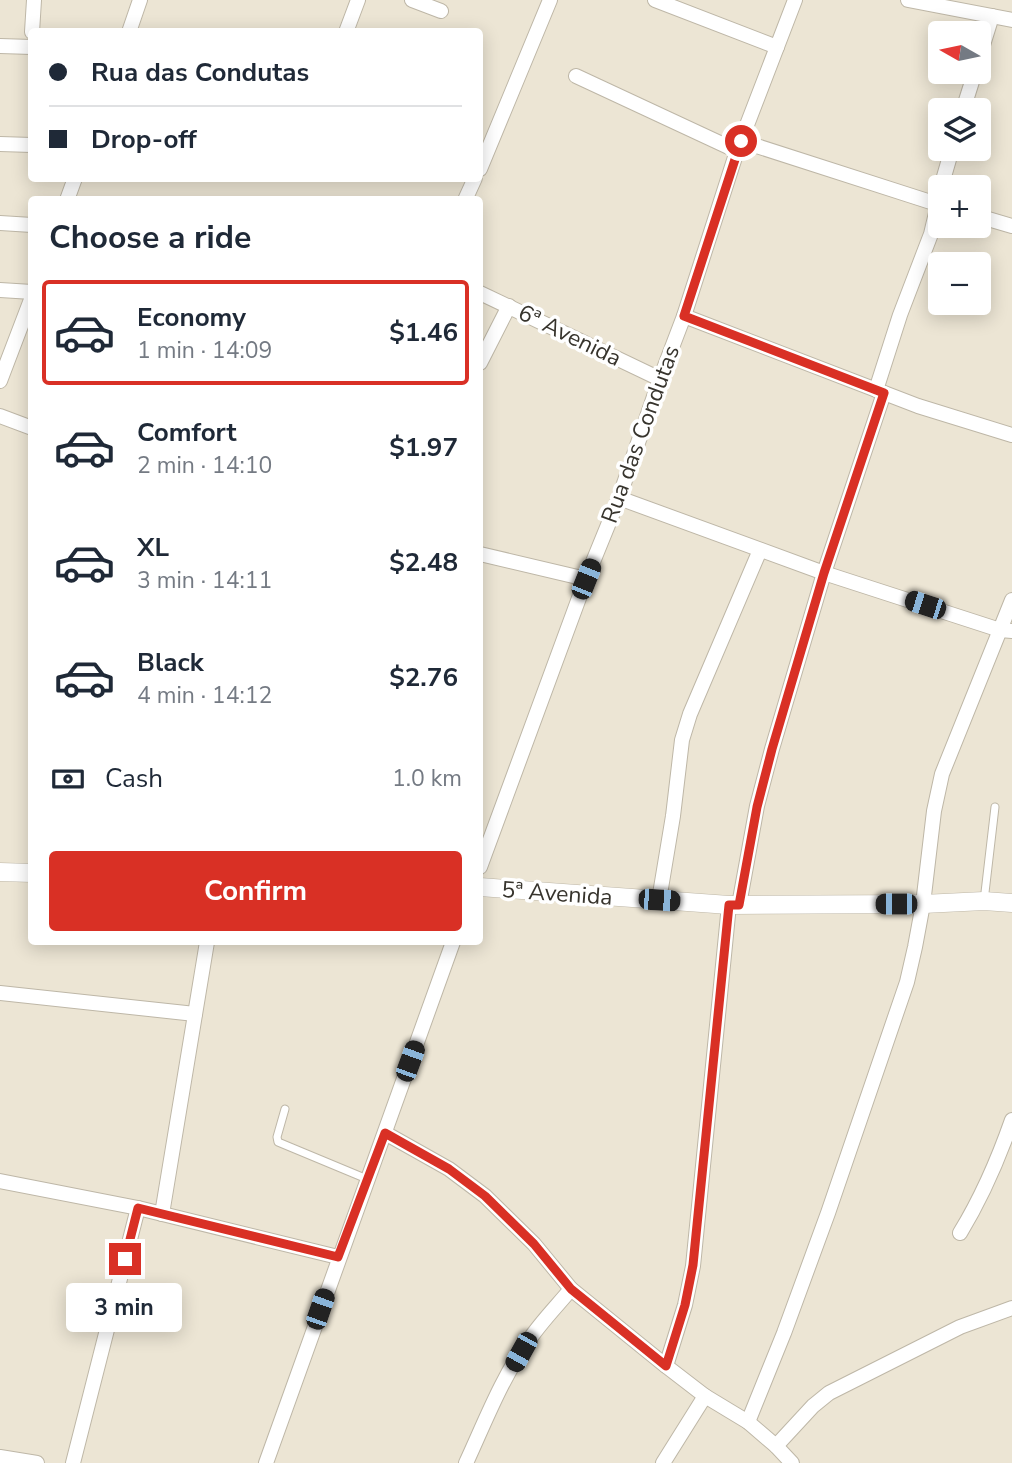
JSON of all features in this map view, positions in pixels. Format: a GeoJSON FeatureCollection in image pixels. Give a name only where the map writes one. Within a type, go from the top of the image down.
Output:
{"type":"FeatureCollection","features":[{"type":"Feature","properties":{"kind":"street"},"geometry":{"type":"LineString","coordinates":[[32,28],[34,0]]}},
{"type":"Feature","properties":{"kind":"street"},"geometry":{"type":"LineString","coordinates":[[130,28],[140,0]]}},
{"type":"Feature","properties":{"kind":"street"},"geometry":{"type":"LineString","coordinates":[[348,28],[358,0]]}},
{"type":"Feature","properties":{"kind":"street"},"geometry":{"type":"LineString","coordinates":[[412,0],[441,11]]}},
{"type":"Feature","properties":{"kind":"street"},"geometry":{"type":"LineString","coordinates":[[484,150],[550,0]]}},
{"type":"Feature","properties":{"kind":"street"},"geometry":{"type":"LineString","coordinates":[[655,0],[777,47]]}},
{"type":"Feature","properties":{"kind":"street","name":"Rua das Condutas"},"geometry":{"type":"LineString","coordinates":[[483,859],[586,579],[619,498],[684,316],[739,146],[795,0]]}},
{"type":"Feature","properties":{"kind":"street"},"geometry":{"type":"LineString","coordinates":[[908,0],[1012,20]]}},
{"type":"Feature","properties":{"kind":"street"},"geometry":{"type":"LineString","coordinates":[[990,21],[992,16]]}},
{"type":"Feature","properties":{"kind":"street"},"geometry":{"type":"LineString","coordinates":[[0,46],[28,47]]}},
{"type":"Feature","properties":{"kind":"street"},"geometry":{"type":"LineString","coordinates":[[576,76],[739,146],[928,198]]}},
{"type":"Feature","properties":{"kind":"street"},"geometry":{"type":"LineString","coordinates":[[0,144],[28,145]]}},
{"type":"Feature","properties":{"kind":"street"},"geometry":{"type":"LineString","coordinates":[[991,220],[1012,226]]}},
{"type":"Feature","properties":{"kind":"street"},"geometry":{"type":"LineString","coordinates":[[0,223],[28,225]]}},
{"type":"Feature","properties":{"kind":"street"},"geometry":{"type":"LineString","coordinates":[[666,1366],[685,1305],[693,1265],[734,905],[772,749],[880,392],[900,315],[929,238]]}},
{"type":"Feature","properties":{"kind":"street"},"geometry":{"type":"LineString","coordinates":[[0,290],[28,294]]}},
{"type":"Feature","properties":{"kind":"street","name":"6ª Avenida"},"geometry":{"type":"LineString","coordinates":[[483,294],[660,379]]}},
{"type":"Feature","properties":{"kind":"street"},"geometry":{"type":"LineString","coordinates":[[0,381],[28,305]]}},
{"type":"Feature","properties":{"kind":"street"},"geometry":{"type":"LineString","coordinates":[[483,357],[509,306]]}},
{"type":"Feature","properties":{"kind":"street"},"geometry":{"type":"LineString","coordinates":[[684,316],[918,406],[1012,435]]}},
{"type":"Feature","properties":{"kind":"street"},"geometry":{"type":"LineString","coordinates":[[0,337],[16,338]]}},
{"type":"Feature","properties":{"kind":"street"},"geometry":{"type":"LineString","coordinates":[[0,416],[28,426]]}},
{"type":"Feature","properties":{"kind":"street"},"geometry":{"type":"LineString","coordinates":[[619,498],[824,573],[1006,631]]}},
{"type":"Feature","properties":{"kind":"street"},"geometry":{"type":"LineString","coordinates":[[659,900],[682,740],[690,714],[760,550]]}},
{"type":"Feature","properties":{"kind":"street"},"geometry":{"type":"LineString","coordinates":[[483,555],[586,579]]}},
{"type":"Feature","properties":{"kind":"street"},"geometry":{"type":"LineString","coordinates":[[748,1422],[788,1321],[862,1117],[907,982],[923,904],[929,841],[942,774],[1006,631],[1012,600]]}},
{"type":"Feature","properties":{"kind":"street"},"geometry":{"type":"LineString","coordinates":[[0,872],[28,873]]}},
{"type":"Feature","properties":{"kind":"street","name":"5ª Avenida"},"geometry":{"type":"LineString","coordinates":[[483,887],[734,905],[984,901],[1012,903]]}},
{"type":"Feature","properties":{"kind":"street"},"geometry":{"type":"LineString","coordinates":[[162,1214],[206,945]]}},
{"type":"Feature","properties":{"kind":"street"},"geometry":{"type":"LineString","coordinates":[[266,1463],[452,945]]}},
{"type":"Feature","properties":{"kind":"street"},"geometry":{"type":"LineString","coordinates":[[0,993],[195,1014]]}},
{"type":"Feature","properties":{"kind":"street"},"geometry":{"type":"LineString","coordinates":[[960,1233],[984,1192],[1012,1120]]}},
{"type":"Feature","properties":{"kind":"street"},"geometry":{"type":"LineString","coordinates":[[385,1133],[449,1169],[485,1196],[534,1244],[571,1289],[705,1396],[748,1422],[792,1463]]}},
{"type":"Feature","properties":{"kind":"street"},"geometry":{"type":"LineString","coordinates":[[0,1181],[138,1208],[338,1257]]}},
{"type":"Feature","properties":{"kind":"street"},"geometry":{"type":"LineString","coordinates":[[73,1463],[138,1208]]}},
{"type":"Feature","properties":{"kind":"street"},"geometry":{"type":"LineString","coordinates":[[466,1463],[521,1352],[571,1289]]}},
{"type":"Feature","properties":{"kind":"street"},"geometry":{"type":"LineString","coordinates":[[776,1446],[813,1406],[829,1393],[960,1327],[1012,1308]]}},
{"type":"Feature","properties":{"kind":"street"},"geometry":{"type":"LineString","coordinates":[[663,1463],[705,1396]]}},
{"type":"Feature","properties":{"kind":"street"},"geometry":{"type":"LineString","coordinates":[[0,1457],[37,1463]]}},
{"type":"Feature","properties":{"kind":"lane"},"geometry":{"type":"LineString","coordinates":[[984,901],[995,807]]}},
{"type":"Feature","properties":{"kind":"lane"},"geometry":{"type":"LineString","coordinates":[[285,1109],[278,1142],[367,1179]]}},
{"type":"Feature","properties":{"kind":"route"},"geometry":{"type":"LineString","coordinates":[[125,1259],[138,1208],[338,1257],[385,1133],[449,1169],[485,1196],[534,1244],[571,1289],[666,1366],[685,1305],[693,1265],[729,905],[739,905],[757,807],[772,749],[824,573],[884,393],[684,316],[741,141]]}}]}
